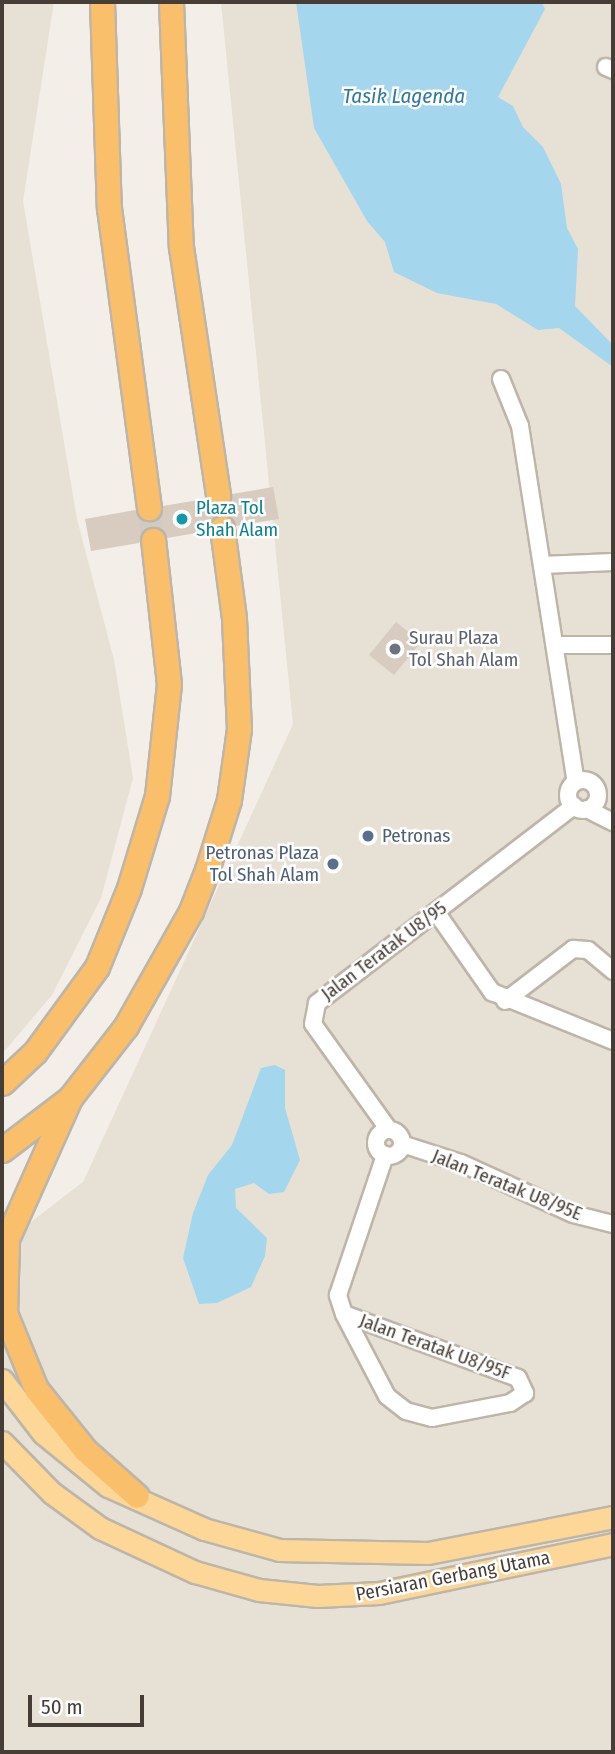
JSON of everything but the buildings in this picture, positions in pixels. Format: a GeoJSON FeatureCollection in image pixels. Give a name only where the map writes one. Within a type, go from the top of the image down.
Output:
{"type":"FeatureCollection","features":[{"type":"Feature","properties":{"kind":"highway"},"geometry":{"type":"LineString","coordinates":[[102,2],[109,208],[149,508]]}},
{"type":"Feature","properties":{"kind":"highway"},"geometry":{"type":"LineString","coordinates":[[171,2],[181,247],[218,496]]}},
{"type":"Feature","properties":{"kind":"highway"},"geometry":{"type":"LineString","coordinates":[[137,1496],[85,1450],[36,1389],[5,1313],[7,1239],[70,1098],[126,1027],[191,911],[229,800],[240,692],[222,528]]}},
{"type":"Feature","properties":{"kind":"highway"},"geometry":{"type":"LineString","coordinates":[[2,1083],[42,1043],[97,967],[130,888],[157,796],[169,684],[153,540]]}},
{"type":"Feature","properties":{"kind":"highway"},"geometry":{"type":"LineString","coordinates":[[2,1150],[70,1098]]}},
{"type":"Feature","properties":{"kind":"main road","name":"Persiaran Gerbang Utama"},"geometry":{"type":"LineString","coordinates":[[2,1380],[75,1462],[108,1486],[137,1496],[235,1540],[279,1550],[346,1555],[428,1553],[613,1517]]}},
{"type":"Feature","properties":{"kind":"main road","name":"Persiaran Gerbang Utama"},"geometry":{"type":"LineString","coordinates":[[2,1442],[52,1493],[100,1528],[195,1572],[259,1590],[318,1596],[379,1593],[613,1544]]}},
{"type":"Feature","properties":{"kind":"street"},"geometry":{"type":"LineString","coordinates":[[501,379],[520,426],[576,782],[569,793],[580,807],[613,822]]}},
{"type":"Feature","properties":{"kind":"street"},"geometry":{"type":"LineString","coordinates":[[542,565],[613,562]]}},
{"type":"Feature","properties":{"kind":"street"},"geometry":{"type":"LineString","coordinates":[[555,645],[613,645]]}},
{"type":"Feature","properties":{"kind":"street"},"geometry":{"type":"LineString","coordinates":[[576,782],[594,784],[613,804]]}},
{"type":"Feature","properties":{"kind":"street"},"geometry":{"type":"LineString","coordinates":[[580,807],[598,797],[594,784]]}},
{"type":"Feature","properties":{"kind":"street","name":"Jalan Teratak U8/95"},"geometry":{"type":"LineString","coordinates":[[389,1130],[313,1024],[312,1013],[324,994],[580,807]]}},
{"type":"Feature","properties":{"kind":"street"},"geometry":{"type":"LineString","coordinates":[[436,912],[481,980],[505,1000],[613,1041]]}},
{"type":"Feature","properties":{"kind":"street"},"geometry":{"type":"LineString","coordinates":[[505,1000],[573,949],[588,950],[613,971]]}},
{"type":"Feature","properties":{"kind":"street"},"geometry":{"type":"LineString","coordinates":[[389,1130],[399,1135],[402,1144],[398,1153],[385,1155],[377,1141],[389,1130]]}},
{"type":"Feature","properties":{"kind":"street","name":"Jalan Teratak U8/95E"},"geometry":{"type":"LineString","coordinates":[[402,1144],[461,1163],[573,1214],[613,1224]]}},
{"type":"Feature","properties":{"kind":"street","name":"Jalan Teratak U8/95F"},"geometry":{"type":"LineString","coordinates":[[344,1314],[518,1378],[526,1393],[510,1404],[432,1418],[406,1411],[387,1396],[344,1314],[339,1281],[385,1155]]}},
{"type":"Feature","properties":{"kind":"shaded area"},"geometry":{"type":"Polygon","coordinates":[[[2,2],[54,2],[23,201],[77,519],[114,660],[133,778],[101,898],[52,995],[2,1054],[2,2]]]}},
{"type":"Feature","properties":{"kind":"shaded area"},"geometry":{"type":"Polygon","coordinates":[[[221,2],[613,2],[613,1752],[2,1752],[2,1244],[83,1182],[293,724],[221,2]]]}},
{"type":"Feature","properties":{"kind":"water","name":"Tasik Lagenda"},"geometry":{"type":"Polygon","coordinates":[[[296,2],[542,2],[545,9],[498,97],[513,106],[523,127],[543,147],[561,184],[567,228],[578,249],[575,306],[613,345],[613,367],[559,328],[538,330],[496,304],[437,293],[394,272],[385,242],[367,221],[314,128],[296,2]]]}},
{"type":"Feature","properties":{"kind":"water"},"geometry":{"type":"Polygon","coordinates":[[[275,1065],[285,1070],[285,1108],[300,1160],[284,1192],[269,1194],[254,1183],[235,1189],[236,1208],[267,1238],[265,1256],[251,1287],[217,1303],[199,1304],[183,1258],[193,1213],[208,1175],[232,1145],[261,1068],[275,1065]]]}},
{"type":"Feature","properties":{"kind":"tunnel"},"geometry":{"type":"LineString","coordinates":[[149,508],[153,540]]}},
{"type":"Feature","properties":{"kind":"place","name":"Plaza Tol Shah Alam"},"geometry":{"type":"Point","coordinates":[182,519]}},
{"type":"Feature","properties":{"kind":"place","name":"Surau Plaza Tol Shah Alam"},"geometry":{"type":"Point","coordinates":[395,649]}},
{"type":"Feature","properties":{"kind":"place","name":"Petronas"},"geometry":{"type":"Point","coordinates":[368,836]}},
{"type":"Feature","properties":{"kind":"place","name":"Petronas Plaza Tol Shah Alam"},"geometry":{"type":"Point","coordinates":[333,864]}}]}
